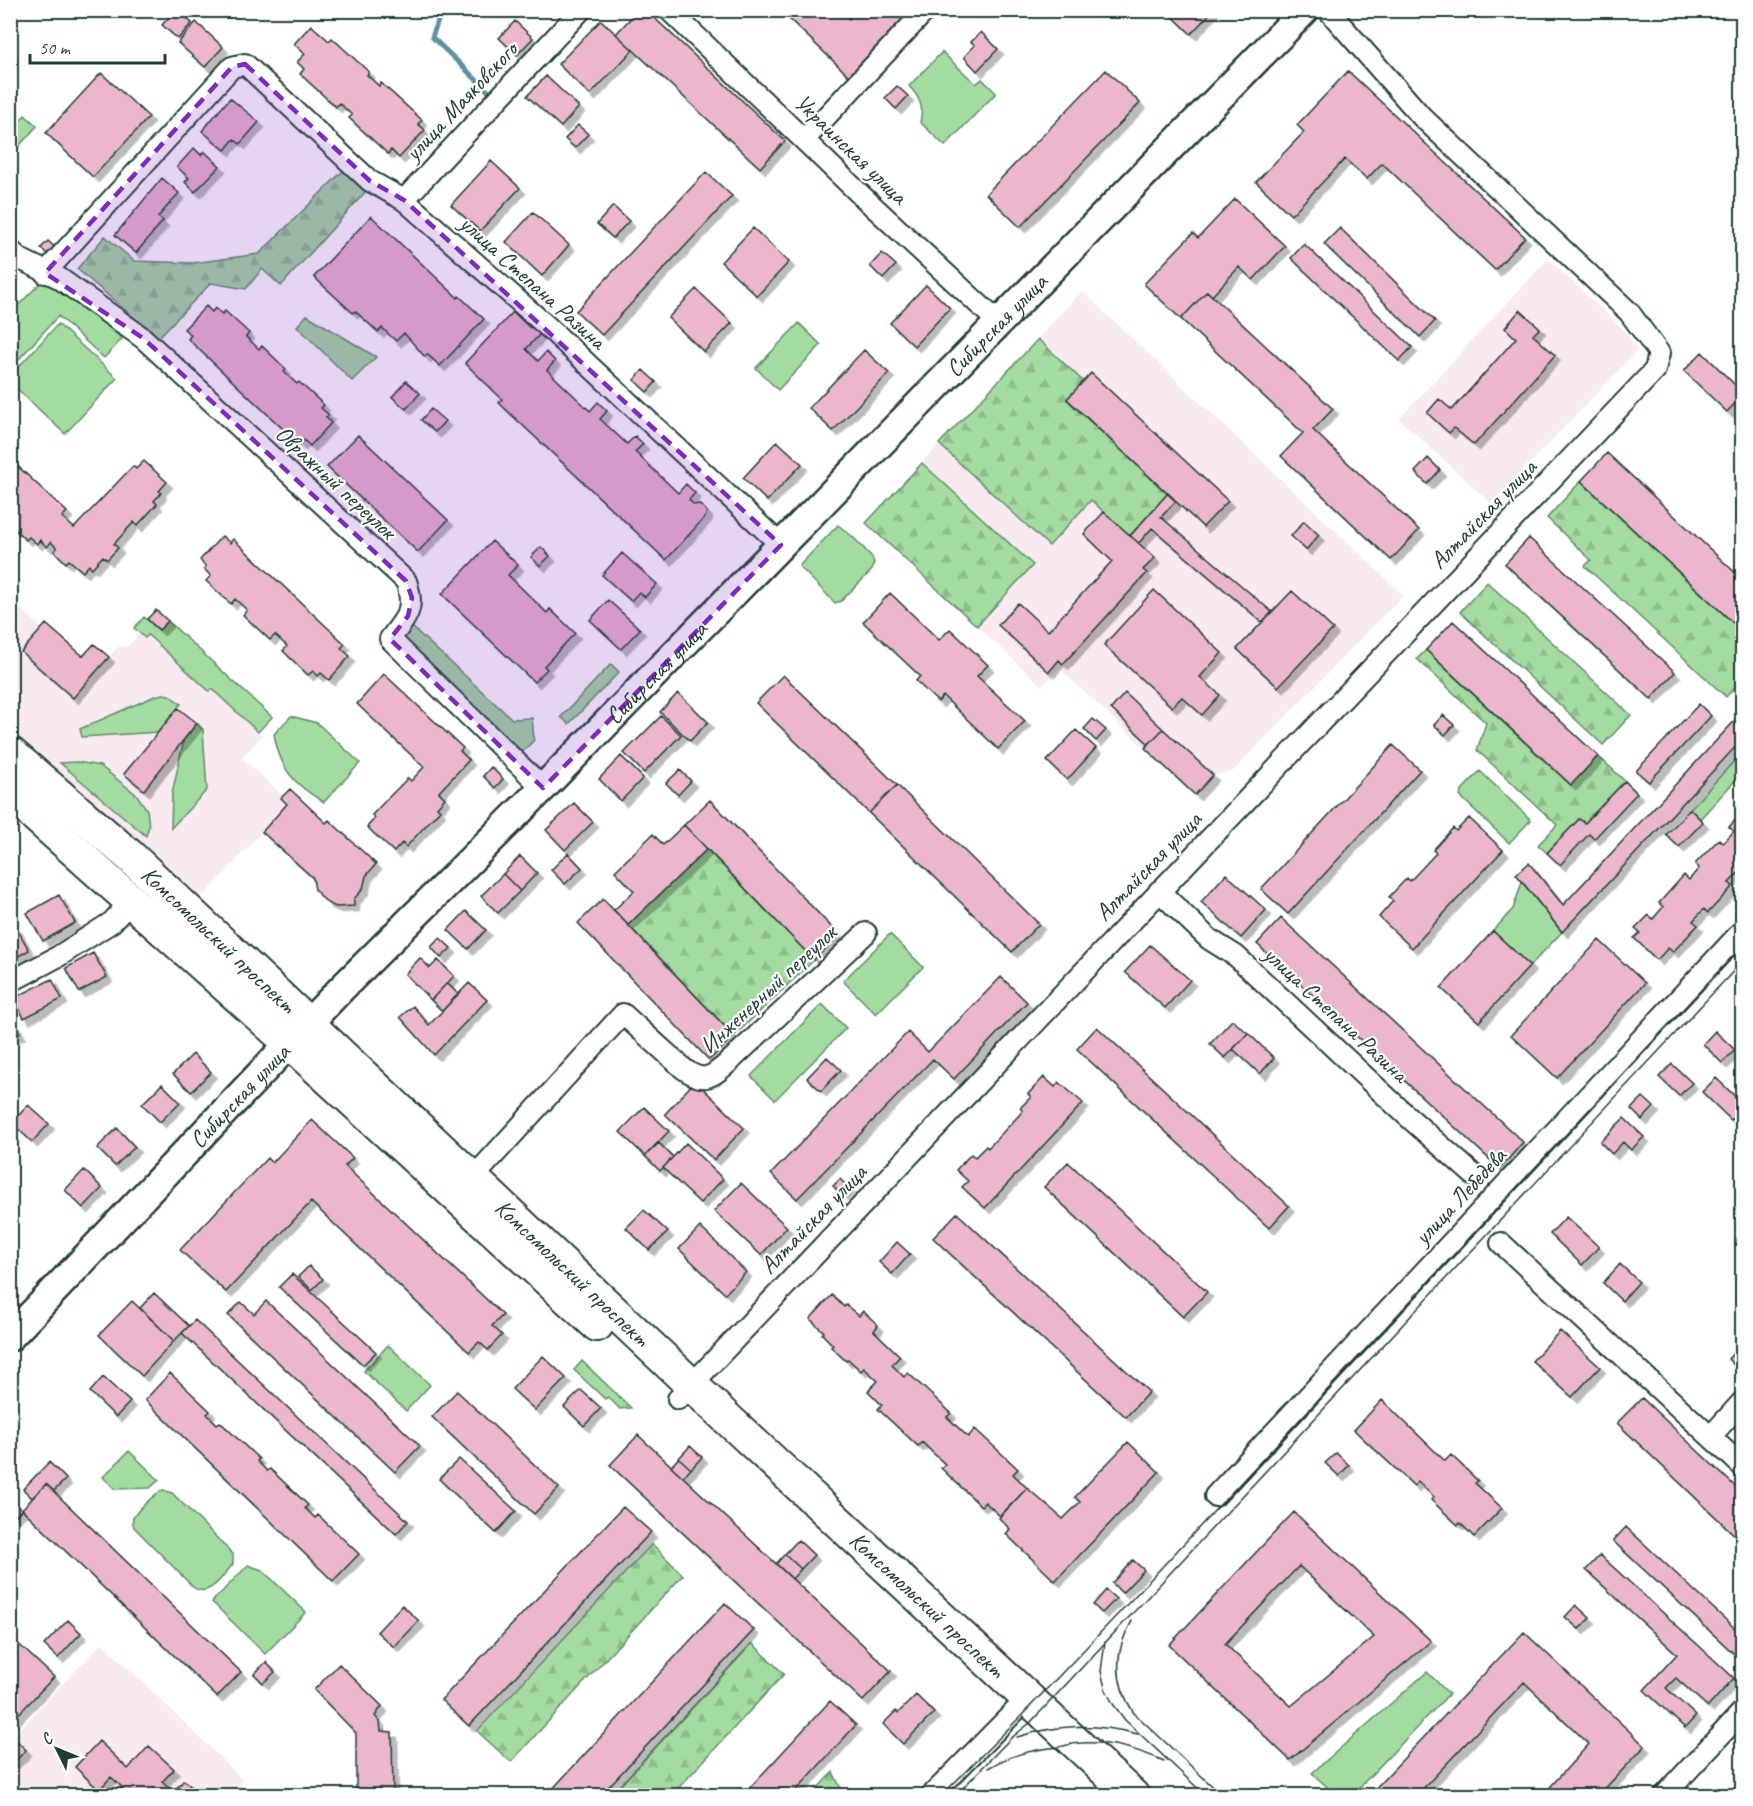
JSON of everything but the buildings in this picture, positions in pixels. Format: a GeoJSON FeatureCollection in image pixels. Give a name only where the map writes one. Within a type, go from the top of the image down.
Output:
{"type":"FeatureCollection","features":[{"type":"Feature","properties":{"kind":"main road","name":"Сибирская улица"},"geometry":{"type":"LineString","coordinates":[[10,1337],[341,989],[543,788],[1305,10]]}},
{"type":"Feature","properties":{"kind":"main road","name":"Комсомольский проспект"},"geometry":{"type":"LineString","coordinates":[[10,753],[131,857],[300,1034],[685,1392],[1133,1796]]}},
{"type":"Feature","properties":{"kind":"main road","name":"Комсомольский проспект"},"geometry":{"type":"LineString","coordinates":[[10,793],[131,901],[300,1034],[473,1178],[685,1392],[1108,1796]]}},
{"type":"Feature","properties":{"kind":"street","name":"улица Маяковского"},"geometry":{"type":"LineString","coordinates":[[404,200],[580,10]]}},
{"type":"Feature","properties":{"kind":"street","name":"Украинская улица"},"geometry":{"type":"LineString","coordinates":[[669,10],[999,322]]}},
{"type":"Feature","properties":{"kind":"street"},"geometry":{"type":"LineString","coordinates":[[804,140],[926,10]]}},
{"type":"Feature","properties":{"kind":"street","name":"Алтайская улица"},"geometry":{"type":"LineString","coordinates":[[685,1392],[1655,370],[1659,353],[1629,312],[1422,117],[1328,10]]}},
{"type":"Feature","properties":{"kind":"street","name":"улица Степана Разина"},"geometry":{"type":"LineString","coordinates":[[45,273],[232,67],[244,64],[370,181],[404,200],[548,327],[781,545]]}},
{"type":"Feature","properties":{"kind":"street","name":"Овражный переулок"},"geometry":{"type":"LineString","coordinates":[[10,250],[20,259],[59,278],[143,338],[406,581],[412,598],[408,616],[390,639],[543,788]]}},
{"type":"Feature","properties":{"kind":"street","name":"улица Степана Разина"},"geometry":{"type":"LineString","coordinates":[[1159,891],[1209,939],[1236,956],[1476,1177]]}},
{"type":"Feature","properties":{"kind":"street"},"geometry":{"type":"LineString","coordinates":[[10,982],[59,956],[112,922],[131,901]]}},
{"type":"Feature","properties":{"kind":"street","name":"улица Лебедева"},"geometry":{"type":"LineString","coordinates":[[1215,1496],[1743,931]]}},
{"type":"Feature","properties":{"kind":"street","name":"Инженерный переулок"},"geometry":{"type":"LineString","coordinates":[[473,1178],[623,1014],[684,1069],[704,1079],[718,1072],[867,933]]}},
{"type":"Feature","properties":{"kind":"street"},"geometry":{"type":"LineString","coordinates":[[1501,1243],[1743,1466]]}},
{"type":"Feature","properties":{"kind":"street"},"geometry":{"type":"LineString","coordinates":[[1711,1436],[1743,1402]]}},
{"type":"Feature","properties":{"kind":"street"},"geometry":{"type":"LineString","coordinates":[[931,1796],[1016,1710]]}},
{"type":"Feature","properties":{"kind":"street"},"geometry":{"type":"LineString","coordinates":[[1664,1796],[1743,1712]]}},
{"type":"Feature","properties":{"kind":"highlighted area"},"geometry":{"type":"Polygon","coordinates":[[[245,64],[370,181],[404,200],[781,545],[543,788],[390,639],[408,616],[412,598],[406,581],[143,338],[45,273],[232,67],[245,64]]]}},
{"type":"Feature","properties":{"kind":"shaded area"},"geometry":{"type":"Polygon","coordinates":[[[1548,259],[1627,333],[1637,351],[1491,503],[1399,419],[1548,259]]]}},
{"type":"Feature","properties":{"kind":"shaded area"},"geometry":{"type":"Polygon","coordinates":[[[1082,291],[1403,595],[1232,772],[1213,775],[1195,795],[1059,668],[1042,686],[866,523],[1082,291]]]}},
{"type":"Feature","properties":{"kind":"shaded area"},"geometry":{"type":"Polygon","coordinates":[[[11,600],[42,628],[46,624],[83,656],[94,644],[109,657],[119,646],[128,646],[140,633],[145,638],[148,635],[262,736],[242,758],[283,796],[287,804],[197,903],[11,735],[11,600]]]}},
{"type":"Feature","properties":{"kind":"shaded area"},"geometry":{"type":"Polygon","coordinates":[[[102,1643],[241,1778],[243,1795],[11,1795],[10,1739],[102,1643]]]}},
{"type":"Feature","properties":{"kind":"green space"},"geometry":{"type":"Polygon","coordinates":[[[942,52],[976,84],[982,79],[996,93],[945,146],[920,122],[922,112],[920,103],[909,86],[942,52]]]}},
{"type":"Feature","properties":{"kind":"green space"},"geometry":{"type":"Polygon","coordinates":[[[25,115],[37,126],[11,155],[11,130],[25,115]]]}},
{"type":"Feature","properties":{"kind":"green space"},"geometry":{"type":"Polygon","coordinates":[[[344,170],[367,190],[281,286],[262,269],[246,289],[211,283],[158,338],[77,269],[105,236],[134,261],[193,263],[259,254],[344,170]]]}},
{"type":"Feature","properties":{"kind":"green space"},"geometry":{"type":"Polygon","coordinates":[[[43,280],[58,282],[122,339],[104,358],[58,316],[11,368],[10,314],[43,280]]]}},
{"type":"Feature","properties":{"kind":"green space"},"geometry":{"type":"Polygon","coordinates":[[[307,315],[376,357],[352,381],[297,326],[307,315]]]}},
{"type":"Feature","properties":{"kind":"green space"},"geometry":{"type":"Polygon","coordinates":[[[799,323],[821,345],[778,390],[756,368],[799,323]]]}},
{"type":"Feature","properties":{"kind":"green space"},"geometry":{"type":"Polygon","coordinates":[[[58,324],[117,378],[65,434],[11,383],[11,375],[58,324]]]}},
{"type":"Feature","properties":{"kind":"green space"},"geometry":{"type":"Polygon","coordinates":[[[1038,339],[1084,382],[1067,400],[1168,493],[1130,536],[1091,500],[1049,546],[939,444],[1038,339]]]}},
{"type":"Feature","properties":{"kind":"green space"},"geometry":{"type":"Polygon","coordinates":[[[922,463],[1033,565],[977,626],[866,523],[922,463]]]}},
{"type":"Feature","properties":{"kind":"green space"},"geometry":{"type":"Polygon","coordinates":[[[1581,481],[1742,631],[1742,679],[1726,697],[1585,566],[1591,560],[1547,518],[1581,481]]]}},
{"type":"Feature","properties":{"kind":"green space"},"geometry":{"type":"Polygon","coordinates":[[[838,525],[853,537],[874,562],[872,570],[841,601],[835,603],[799,566],[838,525]]]}},
{"type":"Feature","properties":{"kind":"green space"},"geometry":{"type":"Polygon","coordinates":[[[1487,582],[1631,715],[1603,745],[1460,612],[1487,582]]]}},
{"type":"Feature","properties":{"kind":"green space"},"geometry":{"type":"Polygon","coordinates":[[[144,617],[159,630],[168,621],[272,717],[258,732],[212,689],[209,691],[148,635],[145,638],[134,628],[144,617]]]}},
{"type":"Feature","properties":{"kind":"green space"},"geometry":{"type":"Polygon","coordinates":[[[411,626],[512,719],[532,718],[534,740],[519,756],[396,643],[411,626]]]}},
{"type":"Feature","properties":{"kind":"green space"},"geometry":{"type":"Polygon","coordinates":[[[1426,650],[1571,785],[1598,756],[1625,781],[1585,823],[1579,819],[1547,853],[1538,845],[1557,825],[1477,750],[1486,723],[1417,659],[1426,650]]]}},
{"type":"Feature","properties":{"kind":"green space"},"geometry":{"type":"Polygon","coordinates":[[[611,664],[619,672],[569,724],[561,717],[611,664]]]}},
{"type":"Feature","properties":{"kind":"green space"},"geometry":{"type":"Polygon","coordinates":[[[163,694],[169,695],[181,704],[158,732],[82,737],[80,729],[163,694]]]}},
{"type":"Feature","properties":{"kind":"green space"},"geometry":{"type":"Polygon","coordinates":[[[291,716],[317,723],[360,763],[324,802],[304,789],[290,775],[280,757],[274,734],[291,716]]]}},
{"type":"Feature","properties":{"kind":"green space"},"geometry":{"type":"Polygon","coordinates":[[[197,723],[203,730],[207,790],[171,828],[172,794],[184,739],[197,723]]]}},
{"type":"Feature","properties":{"kind":"green space"},"geometry":{"type":"Polygon","coordinates":[[[1736,759],[1742,765],[1742,773],[1700,819],[1690,809],[1736,759]]]}},
{"type":"Feature","properties":{"kind":"green space"},"geometry":{"type":"Polygon","coordinates":[[[77,762],[100,766],[137,795],[147,810],[149,826],[146,836],[60,763],[77,762]]]}},
{"type":"Feature","properties":{"kind":"green space"},"geometry":{"type":"Polygon","coordinates":[[[1480,771],[1531,820],[1509,843],[1460,796],[1463,789],[1480,771]]]}},
{"type":"Feature","properties":{"kind":"green space"},"geometry":{"type":"Polygon","coordinates":[[[707,849],[814,960],[734,1036],[628,925],[707,849]]]}},
{"type":"Feature","properties":{"kind":"green space"},"geometry":{"type":"Polygon","coordinates":[[[1522,882],[1562,932],[1530,966],[1493,931],[1513,909],[1522,882]]]}},
{"type":"Feature","properties":{"kind":"green space"},"geometry":{"type":"Polygon","coordinates":[[[890,934],[923,967],[876,1014],[843,981],[890,934]]]}},
{"type":"Feature","properties":{"kind":"green space"},"geometry":{"type":"Polygon","coordinates":[[[822,1004],[846,1028],[775,1100],[751,1076],[822,1004]]]}},
{"type":"Feature","properties":{"kind":"green space"},"geometry":{"type":"Polygon","coordinates":[[[388,1345],[430,1385],[406,1411],[364,1371],[388,1345]]]}},
{"type":"Feature","properties":{"kind":"green space"},"geometry":{"type":"Polygon","coordinates":[[[582,1361],[631,1408],[620,1409],[608,1397],[605,1399],[574,1370],[582,1361]]]}},
{"type":"Feature","properties":{"kind":"green space"},"geometry":{"type":"Polygon","coordinates":[[[129,1451],[159,1480],[150,1488],[115,1489],[103,1477],[129,1451]]]}},
{"type":"Feature","properties":{"kind":"green space"},"geometry":{"type":"Polygon","coordinates":[[[163,1490],[172,1493],[233,1554],[233,1564],[211,1588],[200,1590],[194,1588],[134,1527],[135,1515],[163,1490]]]}},
{"type":"Feature","properties":{"kind":"green space"},"geometry":{"type":"Polygon","coordinates":[[[652,1544],[683,1575],[511,1762],[477,1731],[652,1544]]]}},
{"type":"Feature","properties":{"kind":"green space"},"geometry":{"type":"Polygon","coordinates":[[[248,1565],[262,1570],[306,1612],[265,1654],[212,1602],[248,1565]]]}},
{"type":"Feature","properties":{"kind":"green space"},"geometry":{"type":"Polygon","coordinates":[[[752,1643],[784,1674],[672,1795],[611,1795],[752,1643]]]}},
{"type":"Feature","properties":{"kind":"green space"},"geometry":{"type":"Polygon","coordinates":[[[1427,1672],[1449,1694],[1352,1795],[1336,1795],[1312,1773],[1427,1672]]]}},
{"type":"Feature","properties":{"kind":"green space"},"geometry":{"type":"Polygon","coordinates":[[[833,1772],[844,1795],[811,1795],[833,1772]]]}},
{"type":"Feature","properties":{"kind":"waterway"},"geometry":{"type":"LineString","coordinates":[[442,10],[432,37],[489,92]]}},
{"type":"Feature","properties":{"kind":"tram line"},"geometry":{"type":"LineString","coordinates":[[941,1796],[1119,1613],[1742,946]]}},
{"type":"Feature","properties":{"kind":"tram line"},"geometry":{"type":"LineString","coordinates":[[955,1796],[1010,1739],[1030,1723],[1742,962]]}},
{"type":"Feature","properties":{"kind":"tram line"},"geometry":{"type":"LineString","coordinates":[[1132,1621],[1121,1645],[1118,1668],[1127,1702],[1134,1713],[1223,1796]]}},
{"type":"Feature","properties":{"kind":"tram line"},"geometry":{"type":"LineString","coordinates":[[1105,1642],[1101,1671],[1105,1688],[1113,1704],[1125,1720],[1206,1796]]}},
{"type":"Feature","properties":{"kind":"tram line"},"geometry":{"type":"LineString","coordinates":[[1017,1737],[1078,1726],[1107,1728],[1138,1734]]}},
{"type":"Feature","properties":{"kind":"tram line"},"geometry":{"type":"LineString","coordinates":[[988,1768],[1022,1753],[1079,1743],[1114,1745],[1164,1761]]}}]}
